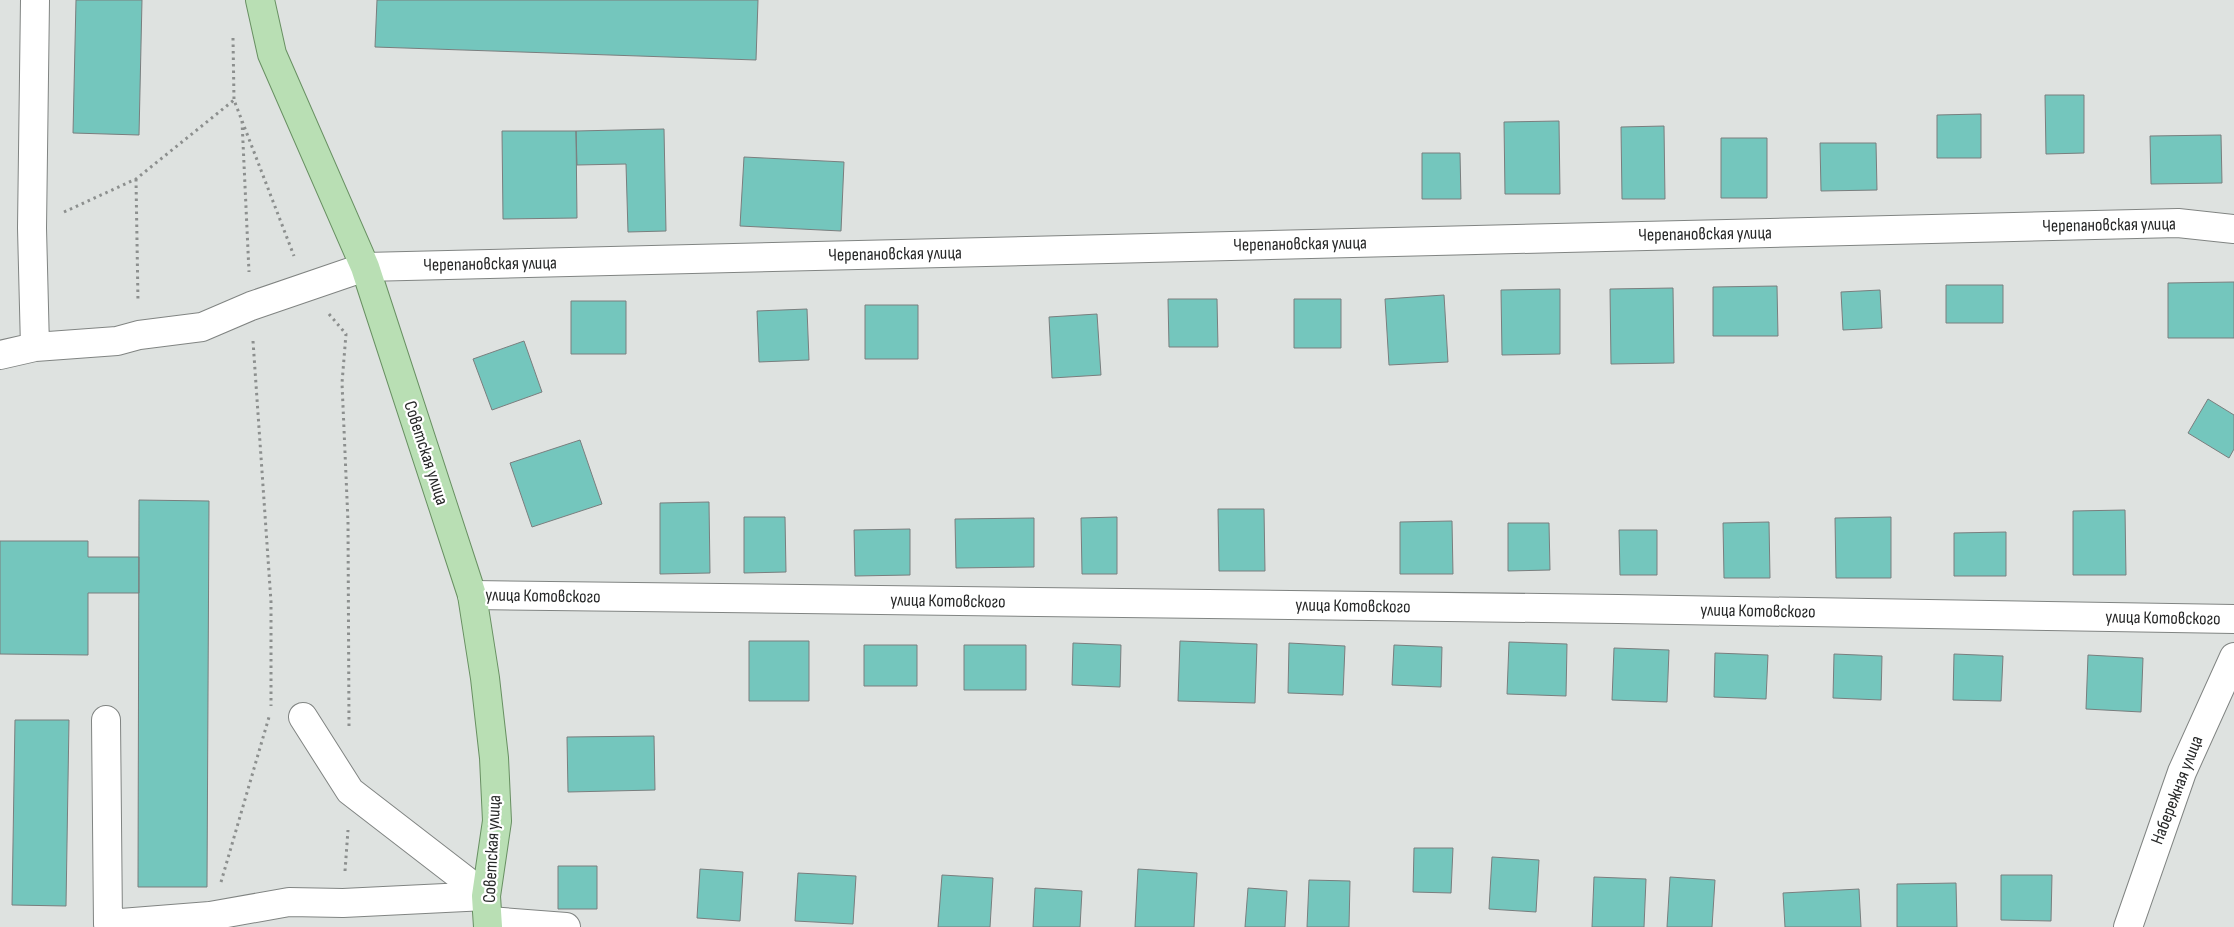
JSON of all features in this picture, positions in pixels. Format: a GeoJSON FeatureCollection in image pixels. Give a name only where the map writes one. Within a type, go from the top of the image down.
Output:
{"type":"FeatureCollection","features":[{"type":"Feature","properties":{"kind":"main road","name":"Советская улица"},"geometry":{"type":"LineString","coordinates":[[260,0],[272,54],[365,267],[472,595],[485,678],[494,758],[497,821],[488,915]]}},
{"type":"Feature","properties":{"kind":"street"},"geometry":{"type":"LineString","coordinates":[[35,0],[32,228],[35,347]]}},
{"type":"Feature","properties":{"kind":"street","name":"Черепановская улица"},"geometry":{"type":"LineString","coordinates":[[0,355],[35,347],[117,341],[139,335],[202,327],[251,306],[365,267],[2178,223],[2234,229]]}},
{"type":"Feature","properties":{"kind":"street","name":"улица Котовского"},"geometry":{"type":"LineString","coordinates":[[472,595],[1638,609],[2234,619]]}},
{"type":"Feature","properties":{"kind":"street","name":"Набережная улица"},"geometry":{"type":"LineString","coordinates":[[2128,927],[2182,772],[2234,657]]}},
{"type":"Feature","properties":{"kind":"street"},"geometry":{"type":"LineString","coordinates":[[303,717],[350,791],[488,915]]}},
{"type":"Feature","properties":{"kind":"street"},"geometry":{"type":"LineString","coordinates":[[106,720],[108,924],[210,922],[289,902],[344,903],[488,915],[566,927]]}},
{"type":"Feature","properties":{"kind":"path"},"geometry":{"type":"LineString","coordinates":[[233,30],[234,100],[277,215],[308,288],[346,334],[342,383],[348,522],[350,731]]}},
{"type":"Feature","properties":{"kind":"path"},"geometry":{"type":"LineString","coordinates":[[32,228],[136,178],[234,100]]}},
{"type":"Feature","properties":{"kind":"path"},"geometry":{"type":"LineString","coordinates":[[210,922],[271,713],[271,602],[251,306],[242,118]]}},
{"type":"Feature","properties":{"kind":"path"},"geometry":{"type":"LineString","coordinates":[[136,178],[139,335]]}},
{"type":"Feature","properties":{"kind":"path"},"geometry":{"type":"LineString","coordinates":[[344,903],[350,791]]}},
{"type":"Feature","properties":{"kind":"building"},"geometry":{"type":"Polygon","coordinates":[[[76,0],[142,0],[139,135],[73,133],[76,0]]]}},
{"type":"Feature","properties":{"kind":"building"},"geometry":{"type":"Polygon","coordinates":[[[377,0],[758,0],[756,60],[375,47],[377,0]]]}},
{"type":"Feature","properties":{"kind":"building"},"geometry":{"type":"Polygon","coordinates":[[[2045,95],[2084,95],[2084,153],[2046,154],[2045,95]]]}},
{"type":"Feature","properties":{"kind":"building"},"geometry":{"type":"Polygon","coordinates":[[[1981,114],[1981,158],[1937,158],[1937,115],[1981,114]]]}},
{"type":"Feature","properties":{"kind":"building"},"geometry":{"type":"Polygon","coordinates":[[[1559,121],[1560,194],[1505,194],[1504,122],[1559,121]]]}},
{"type":"Feature","properties":{"kind":"building"},"geometry":{"type":"Polygon","coordinates":[[[1664,126],[1665,199],[1622,199],[1621,127],[1664,126]]]}},
{"type":"Feature","properties":{"kind":"building"},"geometry":{"type":"Polygon","coordinates":[[[664,129],[666,231],[628,232],[626,164],[577,165],[576,131],[664,129]]]}},
{"type":"Feature","properties":{"kind":"building"},"geometry":{"type":"Polygon","coordinates":[[[502,131],[576,131],[577,218],[503,219],[502,131]]]}},
{"type":"Feature","properties":{"kind":"building"},"geometry":{"type":"Polygon","coordinates":[[[2221,135],[2222,183],[2151,184],[2150,136],[2221,135]]]}},
{"type":"Feature","properties":{"kind":"building"},"geometry":{"type":"Polygon","coordinates":[[[1721,138],[1767,138],[1767,198],[1721,198],[1721,138]]]}},
{"type":"Feature","properties":{"kind":"building"},"geometry":{"type":"Polygon","coordinates":[[[1820,143],[1876,143],[1877,190],[1821,191],[1820,143]]]}},
{"type":"Feature","properties":{"kind":"building"},"geometry":{"type":"Polygon","coordinates":[[[1422,153],[1460,153],[1461,199],[1422,199],[1422,153]]]}},
{"type":"Feature","properties":{"kind":"building"},"geometry":{"type":"Polygon","coordinates":[[[744,157],[844,162],[841,231],[740,226],[744,157]]]}},
{"type":"Feature","properties":{"kind":"building"},"geometry":{"type":"Polygon","coordinates":[[[2234,282],[2234,338],[2168,338],[2168,283],[2234,282]]]}},
{"type":"Feature","properties":{"kind":"building"},"geometry":{"type":"Polygon","coordinates":[[[1946,285],[2003,285],[2003,323],[1946,323],[1946,285]]]}},
{"type":"Feature","properties":{"kind":"building"},"geometry":{"type":"Polygon","coordinates":[[[1777,286],[1778,336],[1713,336],[1713,287],[1777,286]]]}},
{"type":"Feature","properties":{"kind":"building"},"geometry":{"type":"Polygon","coordinates":[[[1673,288],[1674,363],[1611,364],[1610,289],[1673,288]]]}},
{"type":"Feature","properties":{"kind":"building"},"geometry":{"type":"Polygon","coordinates":[[[1560,289],[1560,354],[1502,355],[1501,290],[1560,289]]]}},
{"type":"Feature","properties":{"kind":"building"},"geometry":{"type":"Polygon","coordinates":[[[1880,290],[1882,328],[1843,330],[1841,292],[1880,290]]]}},
{"type":"Feature","properties":{"kind":"building"},"geometry":{"type":"Polygon","coordinates":[[[1444,295],[1448,362],[1389,365],[1385,299],[1444,295]]]}},
{"type":"Feature","properties":{"kind":"building"},"geometry":{"type":"Polygon","coordinates":[[[1168,299],[1217,299],[1218,347],[1169,347],[1168,299]]]}},
{"type":"Feature","properties":{"kind":"building"},"geometry":{"type":"Polygon","coordinates":[[[1294,299],[1341,299],[1341,348],[1294,348],[1294,299]]]}},
{"type":"Feature","properties":{"kind":"building"},"geometry":{"type":"Polygon","coordinates":[[[571,301],[626,301],[626,354],[571,354],[571,301]]]}},
{"type":"Feature","properties":{"kind":"building"},"geometry":{"type":"Polygon","coordinates":[[[865,305],[918,305],[918,359],[865,359],[865,305]]]}},
{"type":"Feature","properties":{"kind":"building"},"geometry":{"type":"Polygon","coordinates":[[[807,309],[809,360],[759,362],[757,311],[807,309]]]}},
{"type":"Feature","properties":{"kind":"building"},"geometry":{"type":"Polygon","coordinates":[[[1097,314],[1101,375],[1052,378],[1049,317],[1097,314]]]}},
{"type":"Feature","properties":{"kind":"building"},"geometry":{"type":"Polygon","coordinates":[[[524,341],[542,392],[492,410],[473,359],[524,341]]]}},
{"type":"Feature","properties":{"kind":"building"},"geometry":{"type":"Polygon","coordinates":[[[2208,399],[2234,415],[2234,449],[2229,458],[2188,433],[2208,399]]]}},
{"type":"Feature","properties":{"kind":"building"},"geometry":{"type":"Polygon","coordinates":[[[580,440],[602,504],[532,527],[510,463],[580,440]]]}},
{"type":"Feature","properties":{"kind":"building"},"geometry":{"type":"Polygon","coordinates":[[[139,500],[209,501],[207,887],[138,887],[139,500]]]}},
{"type":"Feature","properties":{"kind":"building"},"geometry":{"type":"Polygon","coordinates":[[[709,502],[710,573],[660,574],[660,503],[709,502]]]}},
{"type":"Feature","properties":{"kind":"building"},"geometry":{"type":"Polygon","coordinates":[[[1218,509],[1264,509],[1265,571],[1219,571],[1218,509]]]}},
{"type":"Feature","properties":{"kind":"building"},"geometry":{"type":"Polygon","coordinates":[[[2125,510],[2126,575],[2073,575],[2073,511],[2125,510]]]}},
{"type":"Feature","properties":{"kind":"building"},"geometry":{"type":"Polygon","coordinates":[[[744,517],[785,517],[786,572],[744,573],[744,517]]]}},
{"type":"Feature","properties":{"kind":"building"},"geometry":{"type":"Polygon","coordinates":[[[1117,517],[1117,574],[1082,574],[1081,518],[1117,517]]]}},
{"type":"Feature","properties":{"kind":"building"},"geometry":{"type":"Polygon","coordinates":[[[1891,517],[1891,578],[1836,578],[1835,518],[1891,517]]]}},
{"type":"Feature","properties":{"kind":"building"},"geometry":{"type":"Polygon","coordinates":[[[1034,518],[1034,567],[956,568],[955,519],[1034,518]]]}},
{"type":"Feature","properties":{"kind":"building"},"geometry":{"type":"Polygon","coordinates":[[[1452,521],[1453,574],[1400,574],[1400,522],[1452,521]]]}},
{"type":"Feature","properties":{"kind":"building"},"geometry":{"type":"Polygon","coordinates":[[[1769,522],[1770,578],[1724,578],[1723,523],[1769,522]]]}},
{"type":"Feature","properties":{"kind":"building"},"geometry":{"type":"Polygon","coordinates":[[[1508,523],[1549,523],[1550,570],[1508,571],[1508,523]]]}},
{"type":"Feature","properties":{"kind":"building"},"geometry":{"type":"Polygon","coordinates":[[[910,529],[910,575],[855,576],[854,530],[910,529]]]}},
{"type":"Feature","properties":{"kind":"building"},"geometry":{"type":"Polygon","coordinates":[[[1619,530],[1657,530],[1657,575],[1620,575],[1619,530]]]}},
{"type":"Feature","properties":{"kind":"building"},"geometry":{"type":"Polygon","coordinates":[[[2006,532],[2006,576],[1954,576],[1954,533],[2006,532]]]}},
{"type":"Feature","properties":{"kind":"building"},"geometry":{"type":"Polygon","coordinates":[[[0,541],[88,541],[88,557],[139,557],[139,593],[88,593],[88,655],[0,654],[0,541]]]}},
{"type":"Feature","properties":{"kind":"building"},"geometry":{"type":"Polygon","coordinates":[[[749,641],[809,641],[809,701],[749,701],[749,641]]]}},
{"type":"Feature","properties":{"kind":"building"},"geometry":{"type":"Polygon","coordinates":[[[1180,641],[1257,644],[1255,703],[1178,701],[1180,641]]]}},
{"type":"Feature","properties":{"kind":"building"},"geometry":{"type":"Polygon","coordinates":[[[1509,642],[1567,644],[1566,696],[1507,694],[1509,642]]]}},
{"type":"Feature","properties":{"kind":"building"},"geometry":{"type":"Polygon","coordinates":[[[1073,643],[1121,645],[1120,687],[1072,685],[1073,643]]]}},
{"type":"Feature","properties":{"kind":"building"},"geometry":{"type":"Polygon","coordinates":[[[1289,643],[1345,646],[1343,695],[1288,693],[1289,643]]]}},
{"type":"Feature","properties":{"kind":"building"},"geometry":{"type":"Polygon","coordinates":[[[864,645],[917,645],[917,686],[864,686],[864,645]]]}},
{"type":"Feature","properties":{"kind":"building"},"geometry":{"type":"Polygon","coordinates":[[[964,645],[1026,645],[1026,690],[964,690],[964,645]]]}},
{"type":"Feature","properties":{"kind":"building"},"geometry":{"type":"Polygon","coordinates":[[[1394,645],[1442,647],[1441,687],[1392,685],[1394,645]]]}},
{"type":"Feature","properties":{"kind":"building"},"geometry":{"type":"Polygon","coordinates":[[[1614,648],[1669,650],[1667,702],[1612,700],[1614,648]]]}},
{"type":"Feature","properties":{"kind":"building"},"geometry":{"type":"Polygon","coordinates":[[[1715,653],[1768,655],[1766,699],[1714,697],[1715,653]]]}},
{"type":"Feature","properties":{"kind":"building"},"geometry":{"type":"Polygon","coordinates":[[[1834,654],[1882,656],[1881,700],[1833,698],[1834,654]]]}},
{"type":"Feature","properties":{"kind":"building"},"geometry":{"type":"Polygon","coordinates":[[[1954,654],[2003,656],[2001,701],[1953,700],[1954,654]]]}},
{"type":"Feature","properties":{"kind":"building"},"geometry":{"type":"Polygon","coordinates":[[[2088,655],[2143,658],[2141,712],[2086,709],[2088,655]]]}},
{"type":"Feature","properties":{"kind":"building"},"geometry":{"type":"Polygon","coordinates":[[[15,720],[69,720],[66,906],[12,905],[15,720]]]}},
{"type":"Feature","properties":{"kind":"building"},"geometry":{"type":"Polygon","coordinates":[[[654,736],[655,790],[568,792],[567,737],[654,736]]]}},
{"type":"Feature","properties":{"kind":"building"},"geometry":{"type":"Polygon","coordinates":[[[1414,848],[1453,848],[1451,893],[1413,892],[1414,848]]]}},
{"type":"Feature","properties":{"kind":"building"},"geometry":{"type":"Polygon","coordinates":[[[1492,857],[1539,860],[1536,912],[1489,909],[1492,857]]]}},
{"type":"Feature","properties":{"kind":"building"},"geometry":{"type":"Polygon","coordinates":[[[558,866],[597,866],[597,909],[558,909],[558,866]]]}},
{"type":"Feature","properties":{"kind":"building"},"geometry":{"type":"Polygon","coordinates":[[[700,869],[743,872],[740,921],[697,918],[700,869]]]}},
{"type":"Feature","properties":{"kind":"building"},"geometry":{"type":"Polygon","coordinates":[[[1138,869],[1197,873],[1194,927],[1135,927],[1138,869]]]}},
{"type":"Feature","properties":{"kind":"building"},"geometry":{"type":"Polygon","coordinates":[[[798,873],[856,876],[853,924],[795,921],[798,873]]]}},
{"type":"Feature","properties":{"kind":"building"},"geometry":{"type":"Polygon","coordinates":[[[942,875],[993,878],[990,927],[938,927],[942,875]]]}},
{"type":"Feature","properties":{"kind":"building"},"geometry":{"type":"Polygon","coordinates":[[[2001,875],[2052,875],[2051,921],[2001,920],[2001,875]]]}},
{"type":"Feature","properties":{"kind":"building"},"geometry":{"type":"Polygon","coordinates":[[[1594,877],[1646,879],[1644,927],[1592,927],[1594,877]]]}},
{"type":"Feature","properties":{"kind":"building"},"geometry":{"type":"Polygon","coordinates":[[[1670,877],[1715,880],[1712,927],[1667,927],[1670,877]]]}},
{"type":"Feature","properties":{"kind":"building"},"geometry":{"type":"Polygon","coordinates":[[[1309,880],[1350,881],[1349,927],[1307,927],[1309,880]]]}},
{"type":"Feature","properties":{"kind":"building"},"geometry":{"type":"Polygon","coordinates":[[[1956,883],[1957,927],[1897,927],[1897,884],[1956,883]]]}},
{"type":"Feature","properties":{"kind":"building"},"geometry":{"type":"Polygon","coordinates":[[[1035,888],[1082,891],[1080,927],[1033,927],[1035,888]]]}},
{"type":"Feature","properties":{"kind":"building"},"geometry":{"type":"Polygon","coordinates":[[[1248,888],[1287,891],[1285,927],[1245,927],[1248,888]]]}},
{"type":"Feature","properties":{"kind":"building"},"geometry":{"type":"Polygon","coordinates":[[[1859,889],[1861,927],[1785,927],[1783,893],[1859,889]]]}}]}
